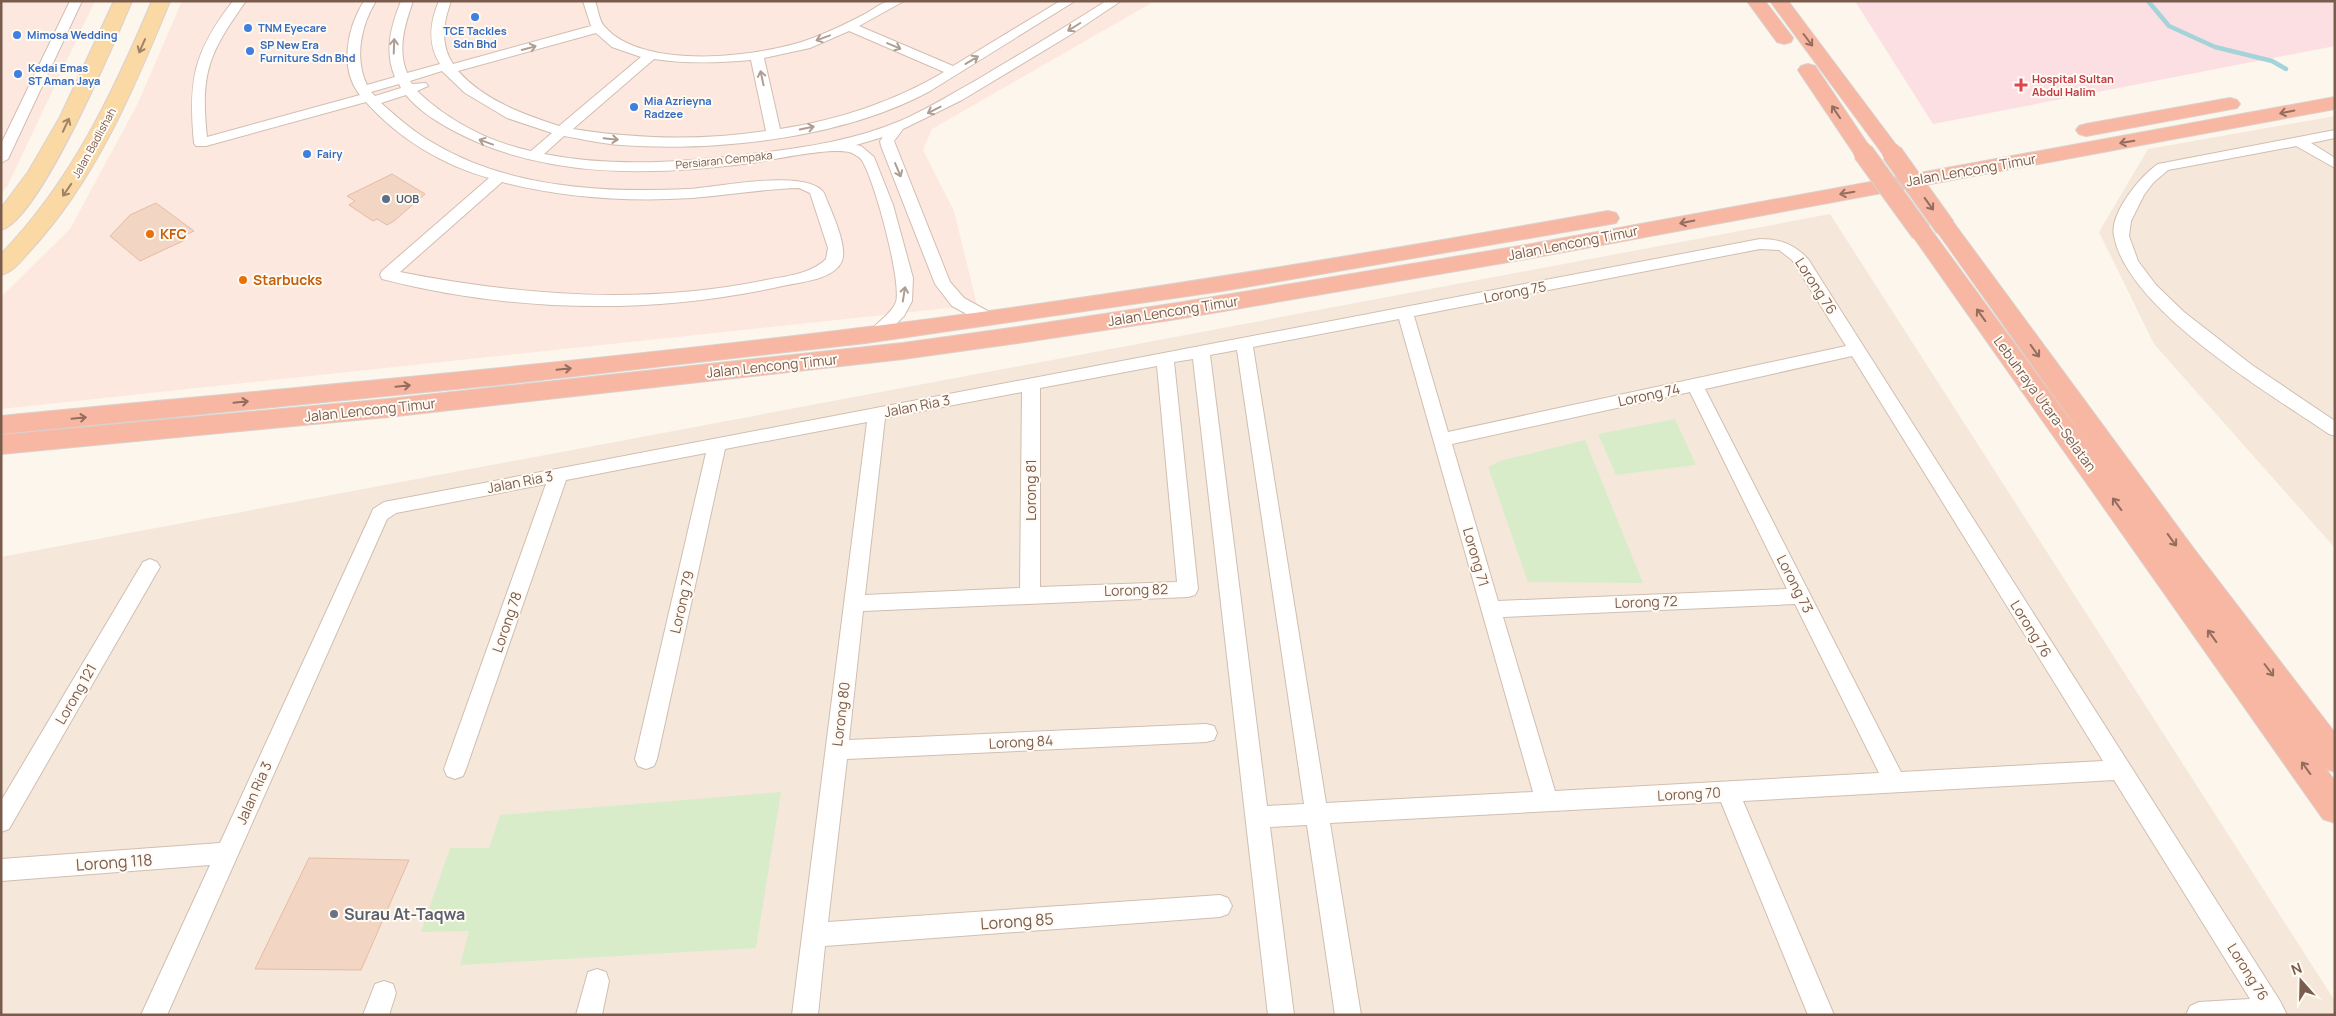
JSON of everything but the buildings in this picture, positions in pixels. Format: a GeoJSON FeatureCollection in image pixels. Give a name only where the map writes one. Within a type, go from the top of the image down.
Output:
{"type":"FeatureCollection","features":[{"type":"Feature","properties":{"kind":"highway","name":"Lebuhraya Utara–Selatan"},"geometry":{"type":"LineString","coordinates":[[1756,1],[1800,59],[1863,152],[1933,229],[2335,758]]}},
{"type":"Feature","properties":{"kind":"highway","name":"Lebuhraya Utara–Selatan"},"geometry":{"type":"LineString","coordinates":[[1779,1],[1892,153],[1933,229],[2335,808]]}},
{"type":"Feature","properties":{"kind":"highway","name":"Jalan Lencong Timur"},"geometry":{"type":"LineString","coordinates":[[35,432],[378,389],[990,319],[1369,260],[2335,85]]}},
{"type":"Feature","properties":{"kind":"highway","name":"Jalan Lencong Timur"},"geometry":{"type":"LineString","coordinates":[[1,424],[35,432],[398,407],[903,352],[1224,303],[1526,252],[2335,103]]}},
{"type":"Feature","properties":{"kind":"highway"},"geometry":{"type":"LineString","coordinates":[[1,447],[35,432]]}},
{"type":"Feature","properties":{"kind":"main road"},"geometry":{"type":"LineString","coordinates":[[1,224],[28,189],[63,133],[123,1]]}},
{"type":"Feature","properties":{"kind":"main road","name":"Jalan Badlishah"},"geometry":{"type":"LineString","coordinates":[[1,268],[39,227],[84,165],[106,126],[161,1]]}},
{"type":"Feature","properties":{"kind":"street"},"geometry":{"type":"LineString","coordinates":[[1,159],[76,1]]}},
{"type":"Feature","properties":{"kind":"street"},"geometry":{"type":"LineString","coordinates":[[240,1],[212,40],[200,74],[196,98],[201,143],[599,28]]}},
{"type":"Feature","properties":{"kind":"street"},"geometry":{"type":"LineString","coordinates":[[370,1],[359,24],[355,54],[356,73],[367,96],[394,121],[435,150],[456,161],[502,176],[558,188],[605,193],[653,195],[800,184],[814,189],[817,193],[836,248],[836,256],[830,265],[819,272],[764,285],[711,293],[615,300],[521,297],[388,275],[502,176],[536,157],[651,55]]}},
{"type":"Feature","properties":{"kind":"street","name":"Persiaran Cempaka"},"geometry":{"type":"LineString","coordinates":[[408,1],[395,36],[394,56],[406,84],[431,112],[459,130],[481,140],[536,157],[604,165],[670,166],[754,159],[832,146],[898,127],[949,102],[1115,1]]}},
{"type":"Feature","properties":{"kind":"street"},"geometry":{"type":"LineString","coordinates":[[445,1],[438,17],[437,38],[439,50],[449,71],[488,103],[520,119],[563,132],[668,143],[716,141],[774,134],[823,125],[870,113],[902,100],[1069,1]]}},
{"type":"Feature","properties":{"kind":"street"},"geometry":{"type":"LineString","coordinates":[[590,1],[594,20],[599,28],[615,42],[651,55],[684,60],[735,59],[803,45],[850,27],[898,1]]}},
{"type":"Feature","properties":{"kind":"street"},"geometry":{"type":"LineString","coordinates":[[850,27],[953,71]]}},
{"type":"Feature","properties":{"kind":"street"},"geometry":{"type":"LineString","coordinates":[[757,56],[774,134]]}},
{"type":"Feature","properties":{"kind":"street"},"geometry":{"type":"LineString","coordinates":[[898,127],[888,141],[888,146],[920,222],[943,284],[958,302],[990,319]]}},
{"type":"Feature","properties":{"kind":"street"},"geometry":{"type":"LineString","coordinates":[[2335,134],[2164,168],[2148,176],[2132,202],[2121,227],[2121,237],[2135,269],[2164,304],[2180,319],[2335,430]]}},
{"type":"Feature","properties":{"kind":"street"},"geometry":{"type":"LineString","coordinates":[[2298,141],[2335,164]]}},
{"type":"Feature","properties":{"kind":"street"},"geometry":{"type":"LineString","coordinates":[[832,146],[856,149],[867,157],[886,205],[906,278],[904,301],[898,312],[877,333]]}},
{"type":"Feature","properties":{"kind":"street"},"geometry":{"type":"LineString","coordinates":[[502,176],[518,152]]}},
{"type":"Feature","properties":{"kind":"street","name":"Lorong 75"},"geometry":{"type":"LineString","coordinates":[[1201,353],[1760,244],[1786,246]]}},
{"type":"Feature","properties":{"kind":"street","name":"Lorong 76"},"geometry":{"type":"LineString","coordinates":[[1786,246],[1802,262],[2273,1012]]}},
{"type":"Feature","properties":{"kind":"street","name":"Lorong 71"},"geometry":{"type":"LineString","coordinates":[[1405,313],[1547,802]]}},
{"type":"Feature","properties":{"kind":"street"},"geometry":{"type":"LineString","coordinates":[[1244,344],[1348,1015]]}},
{"type":"Feature","properties":{"kind":"street","name":"Lorong 74"},"geometry":{"type":"LineString","coordinates":[[1442,440],[1856,350]]}},
{"type":"Feature","properties":{"kind":"street"},"geometry":{"type":"LineString","coordinates":[[1201,353],[1281,1015]]}},
{"type":"Feature","properties":{"kind":"street","name":"Jalan Ria 3"},"geometry":{"type":"LineString","coordinates":[[154,1015],[380,514],[391,507],[877,413],[1201,353]]}},
{"type":"Feature","properties":{"kind":"street","name":"Lorong 82"},"geometry":{"type":"LineString","coordinates":[[855,603],[1188,589],[1165,359]]}},
{"type":"Feature","properties":{"kind":"street","name":"Lorong 81"},"geometry":{"type":"LineString","coordinates":[[1030,596],[1032,384]]}},
{"type":"Feature","properties":{"kind":"street","name":"Lorong 73"},"geometry":{"type":"LineString","coordinates":[[1695,385],[1895,783]]}},
{"type":"Feature","properties":{"kind":"street","name":"Lorong 80"},"geometry":{"type":"LineString","coordinates":[[805,1015],[877,413]]}},
{"type":"Feature","properties":{"kind":"street","name":"Lorong 79"},"geometry":{"type":"LineString","coordinates":[[646,759],[717,444]]}},
{"type":"Feature","properties":{"kind":"street","name":"Lorong 78"},"geometry":{"type":"LineString","coordinates":[[455,769],[559,474]]}},
{"type":"Feature","properties":{"kind":"street","name":"Lorong 121"},"geometry":{"type":"LineString","coordinates":[[1,822],[150,567]]}},
{"type":"Feature","properties":{"kind":"street","name":"Lorong 72"},"geometry":{"type":"LineString","coordinates":[[1491,609],[1801,596]]}},
{"type":"Feature","properties":{"kind":"street","name":"Lorong 84"},"geometry":{"type":"LineString","coordinates":[[837,750],[1206,733]]}},
{"type":"Feature","properties":{"kind":"street","name":"Lorong 70"},"geometry":{"type":"LineString","coordinates":[[1257,817],[2120,770]]}},
{"type":"Feature","properties":{"kind":"street"},"geometry":{"type":"LineString","coordinates":[[1728,792],[1821,1015]]}},
{"type":"Feature","properties":{"kind":"street","name":"Lorong 118"},"geometry":{"type":"LineString","coordinates":[[1,870],[227,853]]}},
{"type":"Feature","properties":{"kind":"street","name":"Lorong 85"},"geometry":{"type":"LineString","coordinates":[[814,936],[1220,906]]}},
{"type":"Feature","properties":{"kind":"street"},"geometry":{"type":"LineString","coordinates":[[589,1015],[597,981]]}},
{"type":"Feature","properties":{"kind":"street"},"geometry":{"type":"LineString","coordinates":[[2199,1015],[2273,1012]]}},
{"type":"Feature","properties":{"kind":"shaded area"},"geometry":{"type":"Polygon","coordinates":[[[1,1],[95,1],[7,187],[1,193],[1,1]]]}},
{"type":"Feature","properties":{"kind":"shaded area"},"geometry":{"type":"Polygon","coordinates":[[[182,1],[1155,1],[932,129],[923,150],[954,211],[977,305],[1,409],[1,297],[70,229],[138,103],[182,1]]]}},
{"type":"Feature","properties":{"kind":"shaded area","name":"Hospital Sultan Abdul Halim"},"geometry":{"type":"Polygon","coordinates":[[[1855,1],[2335,1],[2335,46],[1933,124],[1855,1]]]}},
{"type":"Feature","properties":{"kind":"shaded area"},"geometry":{"type":"Polygon","coordinates":[[[2335,116],[2335,548],[2154,344],[2099,232],[2148,149],[2335,116]]]}},
{"type":"Feature","properties":{"kind":"shaded area"},"geometry":{"type":"Polygon","coordinates":[[[1830,214],[2335,1001],[2335,1015],[1,1015],[1,557],[1830,214]]]}},
{"type":"Feature","properties":{"kind":"green space"},"geometry":{"type":"Polygon","coordinates":[[[1675,419],[1696,465],[1616,475],[1598,434],[1675,419]]]}},
{"type":"Feature","properties":{"kind":"green space"},"geometry":{"type":"Polygon","coordinates":[[[1585,440],[1643,583],[1528,582],[1488,467],[1500,461],[1585,440]]]}},
{"type":"Feature","properties":{"kind":"green space"},"geometry":{"type":"Polygon","coordinates":[[[781,792],[756,948],[460,965],[469,931],[421,932],[450,848],[489,848],[500,815],[781,792]]]}},
{"type":"Feature","properties":{"kind":"waterway"},"geometry":{"type":"LineString","coordinates":[[2148,1],[2169,26],[2215,47],[2272,61],[2286,69]]}},
{"type":"Feature","properties":{"kind":"place","name":"TCE Tackles Sdn Bhd"},"geometry":{"type":"Point","coordinates":[475,17]}},
{"type":"Feature","properties":{"kind":"place","name":"TNM Eyecare"},"geometry":{"type":"Point","coordinates":[248,28]}},
{"type":"Feature","properties":{"kind":"place","name":"Mimosa Wedding"},"geometry":{"type":"Point","coordinates":[17,35]}},
{"type":"Feature","properties":{"kind":"place","name":"SP New Era Furniture Sdn Bhd"},"geometry":{"type":"Point","coordinates":[250,51]}},
{"type":"Feature","properties":{"kind":"place","name":"Kedai Emas ST Aman Jaya"},"geometry":{"type":"Point","coordinates":[18,74]}},
{"type":"Feature","properties":{"kind":"place","name":"Hospital Sultan Abdul Halim"},"geometry":{"type":"Point","coordinates":[2021,85]}},
{"type":"Feature","properties":{"kind":"place","name":"Mia Azrieyna Radzee"},"geometry":{"type":"Point","coordinates":[634,107]}},
{"type":"Feature","properties":{"kind":"place","name":"Fairy"},"geometry":{"type":"Point","coordinates":[307,154]}},
{"type":"Feature","properties":{"kind":"place","name":"UOB"},"geometry":{"type":"Point","coordinates":[386,199]}},
{"type":"Feature","properties":{"kind":"place","name":"KFC"},"geometry":{"type":"Point","coordinates":[150,234]}},
{"type":"Feature","properties":{"kind":"place","name":"Starbucks"},"geometry":{"type":"Point","coordinates":[243,280]}},
{"type":"Feature","properties":{"kind":"place","name":"Surau At-Taqwa"},"geometry":{"type":"Point","coordinates":[334,914]}}]}
